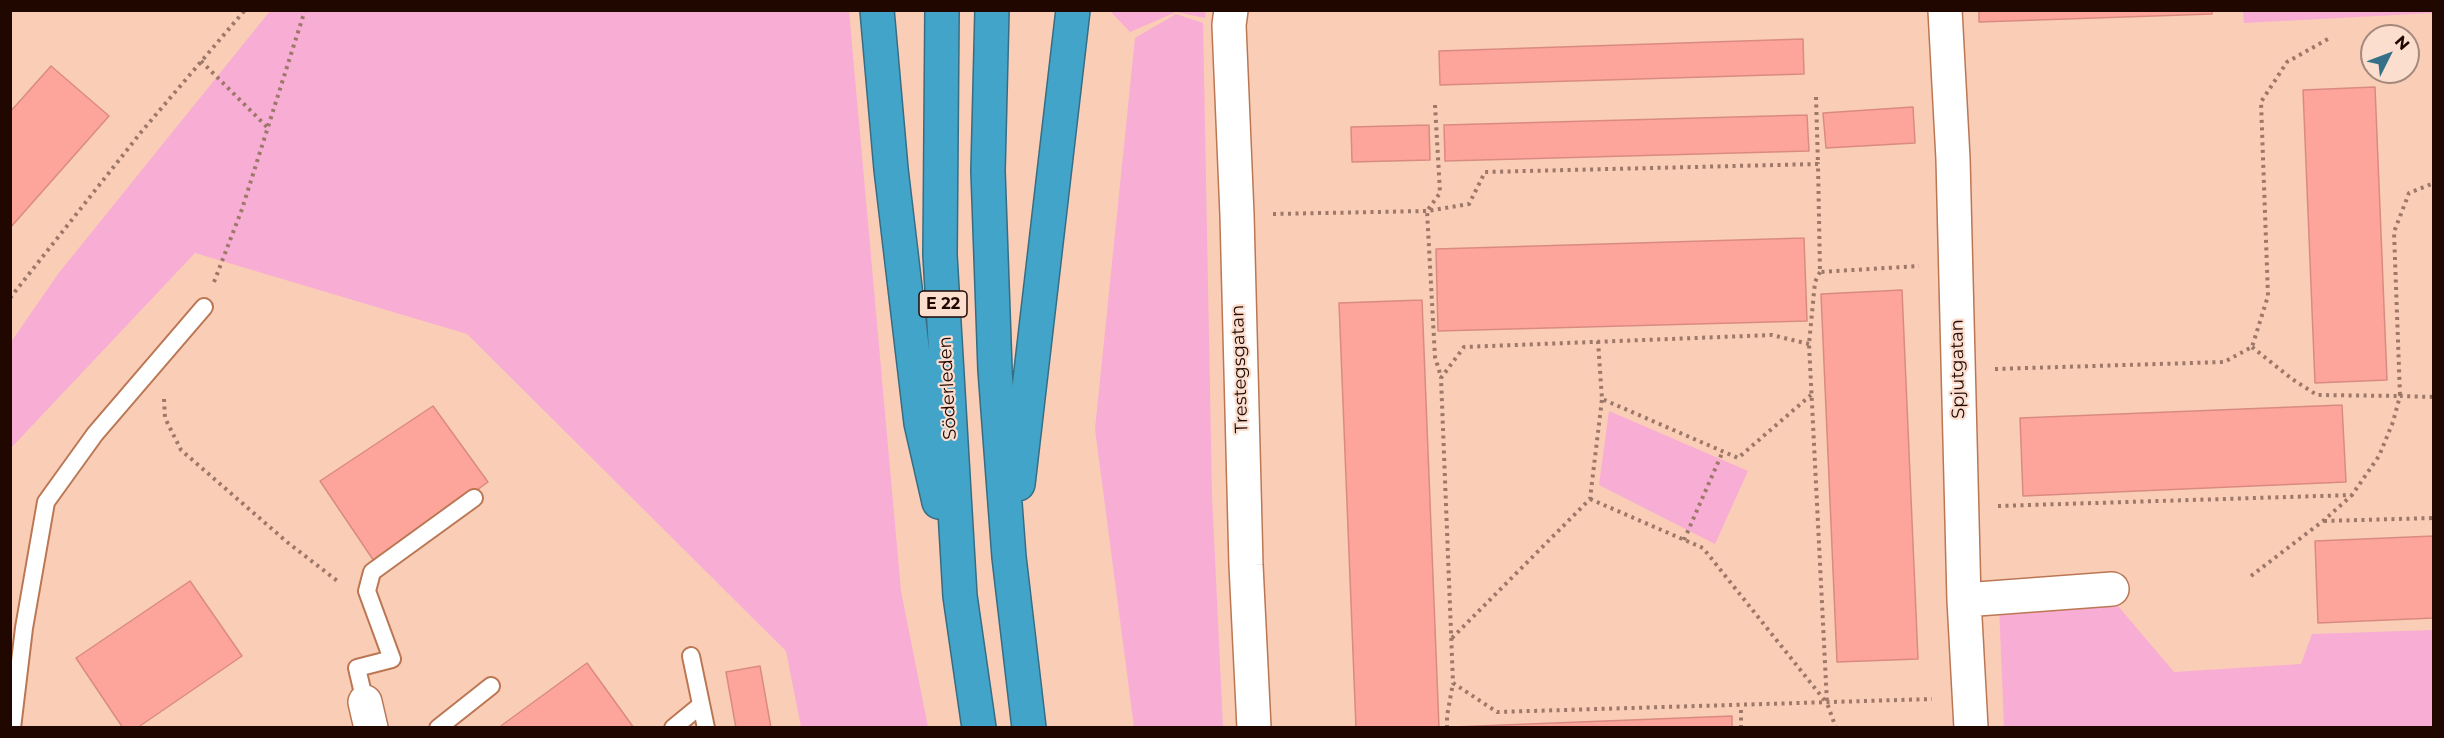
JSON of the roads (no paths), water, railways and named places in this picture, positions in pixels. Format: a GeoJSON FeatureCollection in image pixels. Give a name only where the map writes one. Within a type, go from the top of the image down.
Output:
{"type":"FeatureCollection","features":[{"type":"Feature","properties":{"kind":"highway"},"geometry":{"type":"LineString","coordinates":[[877,10],[891,169],[921,423],[960,596]]}},
{"type":"Feature","properties":{"kind":"highway","name":"Söderleden"},"geometry":{"type":"LineString","coordinates":[[942,10],[940,255],[960,596],[979,728]]}},
{"type":"Feature","properties":{"kind":"highway","name":"E 22"},"geometry":{"type":"LineString","coordinates":[[992,10],[988,171],[995,370],[1009,557],[1029,728]]}},
{"type":"Feature","properties":{"kind":"highway"},"geometry":{"type":"LineString","coordinates":[[1009,557],[1073,10]]}},
{"type":"Feature","properties":{"kind":"street","name":"Trestegsgatan"},"geometry":{"type":"LineString","coordinates":[[1231,10],[1229,25],[1237,215],[1246,565],[1254,728]]}},
{"type":"Feature","properties":{"kind":"street","name":"Spjutgatan"},"geometry":{"type":"LineString","coordinates":[[1946,10],[1953,159],[1964,600],[1970,713]]}},
{"type":"Feature","properties":{"kind":"street"},"geometry":{"type":"LineString","coordinates":[[1964,600],[2112,589]]}},
{"type":"Feature","properties":{"kind":"lane"},"geometry":{"type":"LineString","coordinates":[[12,728],[24,628],[46,502],[96,434],[204,307]]}},
{"type":"Feature","properties":{"kind":"lane"},"geometry":{"type":"LineString","coordinates":[[368,715],[357,668],[392,659],[367,591],[372,572],[474,498]]}},
{"type":"Feature","properties":{"kind":"lane"},"geometry":{"type":"LineString","coordinates":[[691,656],[706,728]]}},
{"type":"Feature","properties":{"kind":"lane"},"geometry":{"type":"LineString","coordinates":[[438,728],[491,686]]}},
{"type":"Feature","properties":{"kind":"lane"},"geometry":{"type":"LineString","coordinates":[[673,728],[701,705]]}}]}
